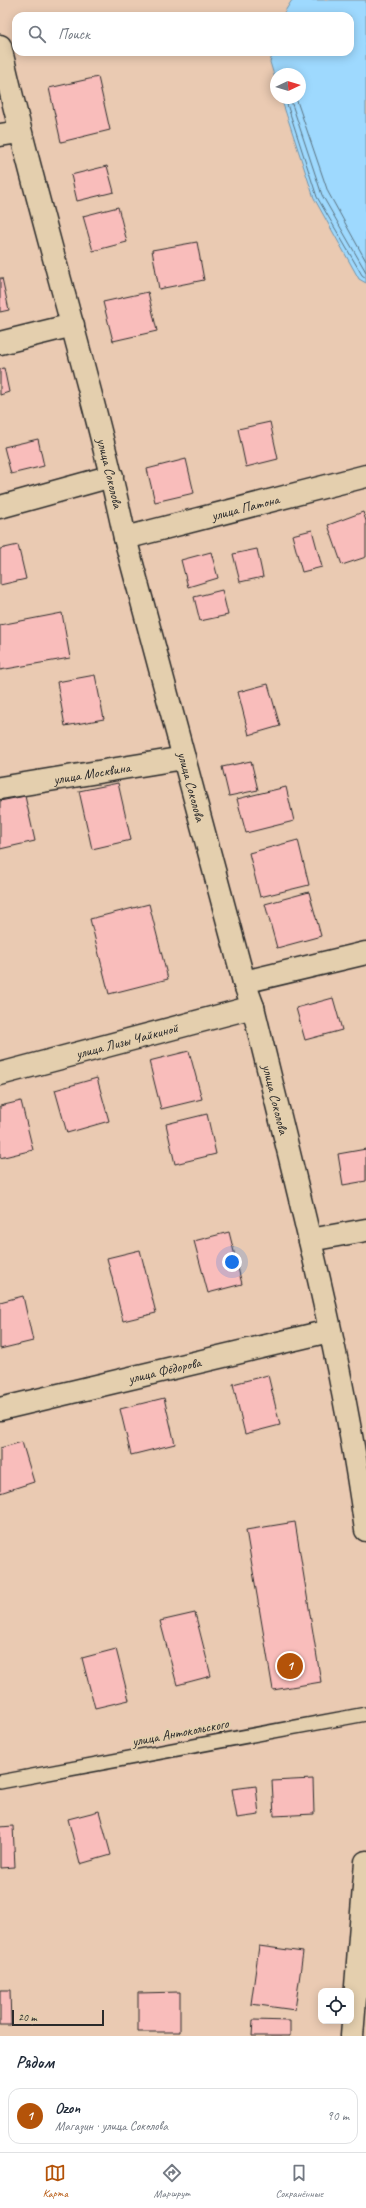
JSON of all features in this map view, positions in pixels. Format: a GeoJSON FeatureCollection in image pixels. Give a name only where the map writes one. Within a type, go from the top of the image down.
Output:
{"type":"FeatureCollection","features":[{"type":"Feature","properties":{"kind":"main road","name":"улица Соколова"},"geometry":{"type":"LineString","coordinates":[[0,46],[10,133],[73,325],[112,476],[125,538],[244,982],[253,1007],[361,1455],[366,1530]]}},
{"type":"Feature","properties":{"kind":"main road"},"geometry":{"type":"LineString","coordinates":[[0,343],[73,325]]}},
{"type":"Feature","properties":{"kind":"main road"},"geometry":{"type":"LineString","coordinates":[[0,507],[112,476]]}},
{"type":"Feature","properties":{"kind":"main road","name":"улица Патона"},"geometry":{"type":"LineString","coordinates":[[125,538],[366,476]]}},
{"type":"Feature","properties":{"kind":"main road","name":"улица Москвина"},"geometry":{"type":"LineString","coordinates":[[0,788],[184,758]]}},
{"type":"Feature","properties":{"kind":"main road"},"geometry":{"type":"LineString","coordinates":[[244,982],[366,953]]}},
{"type":"Feature","properties":{"kind":"main road","name":"улица Лизы Чайкиной"},"geometry":{"type":"LineString","coordinates":[[0,1074],[253,1007]]}},
{"type":"Feature","properties":{"kind":"main road"},"geometry":{"type":"LineString","coordinates":[[310,1240],[366,1230]]}},
{"type":"Feature","properties":{"kind":"main road","name":"улица Фёдорова"},"geometry":{"type":"LineString","coordinates":[[0,1409],[330,1331]]}},
{"type":"Feature","properties":{"kind":"main road"},"geometry":{"type":"LineString","coordinates":[[352,2036],[366,1862]]}},
{"type":"Feature","properties":{"kind":"lane","name":"улица Антокольского"},"geometry":{"type":"LineString","coordinates":[[0,1782],[366,1714]]}},
{"type":"Feature","properties":{"kind":"water"},"geometry":{"type":"Polygon","coordinates":[[[292,0],[366,0],[366,283],[359,279],[314,198],[283,104],[306,104],[306,68],[272,68],[270,62],[272,56],[354,56],[354,12],[284,12],[292,0]]]}},
{"type":"Feature","properties":{"kind":"building"},"geometry":{"type":"Polygon","coordinates":[[[98,77],[110,130],[61,142],[49,88],[98,77]]]}},
{"type":"Feature","properties":{"kind":"building"},"geometry":{"type":"Polygon","coordinates":[[[107,166],[114,192],[77,201],[71,175],[107,166]]]}},
{"type":"Feature","properties":{"kind":"building"},"geometry":{"type":"Polygon","coordinates":[[[118,207],[127,242],[93,251],[83,216],[118,207]]]}},
{"type":"Feature","properties":{"kind":"building"},"geometry":{"type":"Polygon","coordinates":[[[197,242],[204,280],[159,289],[152,250],[197,242]]]}},
{"type":"Feature","properties":{"kind":"building"},"geometry":{"type":"Polygon","coordinates":[[[0,278],[2,278],[9,310],[0,312],[0,278]]]}},
{"type":"Feature","properties":{"kind":"building"},"geometry":{"type":"Polygon","coordinates":[[[148,292],[157,331],[113,341],[103,302],[148,292]]]}},
{"type":"Feature","properties":{"kind":"building"},"geometry":{"type":"Polygon","coordinates":[[[4,368],[9,392],[0,395],[0,369],[4,368]]]}},
{"type":"Feature","properties":{"kind":"building"},"geometry":{"type":"Polygon","coordinates":[[[270,422],[278,459],[246,467],[238,429],[270,422]]]}},
{"type":"Feature","properties":{"kind":"building"},"geometry":{"type":"Polygon","coordinates":[[[38,439],[44,466],[11,474],[4,447],[38,439]]]}},
{"type":"Feature","properties":{"kind":"building"},"geometry":{"type":"Polygon","coordinates":[[[186,459],[194,493],[155,502],[147,469],[186,459]]]}},
{"type":"Feature","properties":{"kind":"building"},"geometry":{"type":"Polygon","coordinates":[[[363,512],[366,521],[366,557],[342,565],[328,525],[363,512]]]}},
{"type":"Feature","properties":{"kind":"building"},"geometry":{"type":"Polygon","coordinates":[[[312,530],[322,567],[302,572],[292,535],[312,530]]]}},
{"type":"Feature","properties":{"kind":"building"},"geometry":{"type":"Polygon","coordinates":[[[18,545],[26,579],[0,585],[0,549],[18,545]]]}},
{"type":"Feature","properties":{"kind":"building"},"geometry":{"type":"Polygon","coordinates":[[[257,549],[263,577],[240,582],[233,554],[257,549]]]}},
{"type":"Feature","properties":{"kind":"building"},"geometry":{"type":"Polygon","coordinates":[[[211,552],[218,578],[188,587],[181,560],[211,552]]]}},
{"type":"Feature","properties":{"kind":"building"},"geometry":{"type":"Polygon","coordinates":[[[222,590],[228,615],[200,621],[194,597],[222,590]]]}},
{"type":"Feature","properties":{"kind":"building"},"geometry":{"type":"Polygon","coordinates":[[[62,613],[70,658],[0,670],[0,625],[62,613]]]}},
{"type":"Feature","properties":{"kind":"building"},"geometry":{"type":"Polygon","coordinates":[[[95,675],[104,719],[65,726],[57,682],[95,675]]]}},
{"type":"Feature","properties":{"kind":"building"},"geometry":{"type":"Polygon","coordinates":[[[268,684],[280,726],[249,735],[238,692],[268,684]]]}},
{"type":"Feature","properties":{"kind":"building"},"geometry":{"type":"Polygon","coordinates":[[[251,761],[258,790],[229,796],[222,767],[251,761]]]}},
{"type":"Feature","properties":{"kind":"building"},"geometry":{"type":"Polygon","coordinates":[[[118,783],[131,840],[92,849],[79,791],[118,783]]]}},
{"type":"Feature","properties":{"kind":"building"},"geometry":{"type":"Polygon","coordinates":[[[286,787],[294,821],[246,833],[237,799],[286,787]]]}},
{"type":"Feature","properties":{"kind":"building"},"geometry":{"type":"Polygon","coordinates":[[[25,796],[35,841],[0,849],[0,801],[25,796]]]}},
{"type":"Feature","properties":{"kind":"building"},"geometry":{"type":"Polygon","coordinates":[[[298,840],[309,885],[260,897],[249,853],[298,840]]]}},
{"type":"Feature","properties":{"kind":"building"},"geometry":{"type":"Polygon","coordinates":[[[309,892],[321,936],[277,948],[265,904],[309,892]]]}},
{"type":"Feature","properties":{"kind":"building"},"geometry":{"type":"Polygon","coordinates":[[[149,904],[168,979],[109,994],[90,919],[149,904]]]}},
{"type":"Feature","properties":{"kind":"building"},"geometry":{"type":"Polygon","coordinates":[[[333,998],[342,1030],[305,1040],[296,1008],[333,998]]]}},
{"type":"Feature","properties":{"kind":"building"},"geometry":{"type":"Polygon","coordinates":[[[189,1051],[202,1099],[161,1109],[149,1061],[189,1051]]]}},
{"type":"Feature","properties":{"kind":"building"},"geometry":{"type":"Polygon","coordinates":[[[97,1078],[109,1121],[67,1133],[55,1090],[97,1078]]]}},
{"type":"Feature","properties":{"kind":"building"},"geometry":{"type":"Polygon","coordinates":[[[21,1101],[33,1150],[0,1158],[0,1106],[21,1101]]]}},
{"type":"Feature","properties":{"kind":"building"},"geometry":{"type":"Polygon","coordinates":[[[207,1114],[216,1154],[175,1164],[166,1124],[207,1114]]]}},
{"type":"Feature","properties":{"kind":"building"},"geometry":{"type":"Polygon","coordinates":[[[366,1149],[366,1181],[343,1185],[338,1154],[366,1149]]]}},
{"type":"Feature","properties":{"kind":"building"},"geometry":{"type":"Polygon","coordinates":[[[229,1232],[242,1284],[208,1293],[194,1241],[229,1232]]]}},
{"type":"Feature","properties":{"kind":"building"},"geometry":{"type":"Polygon","coordinates":[[[140,1250],[156,1313],[123,1321],[107,1258],[140,1250]]]}},
{"type":"Feature","properties":{"kind":"building"},"geometry":{"type":"Polygon","coordinates":[[[23,1296],[33,1341],[0,1349],[0,1302],[23,1296]]]}},
{"type":"Feature","properties":{"kind":"building"},"geometry":{"type":"Polygon","coordinates":[[[268,1375],[280,1425],[245,1434],[233,1384],[268,1375]]]}},
{"type":"Feature","properties":{"kind":"building"},"geometry":{"type":"Polygon","coordinates":[[[164,1398],[175,1444],[131,1455],[120,1409],[164,1398]]]}},
{"type":"Feature","properties":{"kind":"building"},"geometry":{"type":"Polygon","coordinates":[[[22,1442],[34,1482],[0,1493],[0,1448],[22,1442]]]}},
{"type":"Feature","properties":{"kind":"building"},"geometry":{"type":"Polygon","coordinates":[[[295,1522],[321,1682],[273,1690],[246,1530],[295,1522]]]}},
{"type":"Feature","properties":{"kind":"building"},"geometry":{"type":"Polygon","coordinates":[[[195,1613],[211,1676],[177,1685],[160,1621],[195,1613]]]}},
{"type":"Feature","properties":{"kind":"building"},"geometry":{"type":"Polygon","coordinates":[[[116,1649],[129,1700],[95,1708],[82,1658],[116,1649]]]}},
{"type":"Feature","properties":{"kind":"building"},"geometry":{"type":"Polygon","coordinates":[[[313,1779],[314,1814],[274,1816],[272,1781],[313,1779]]]}},
{"type":"Feature","properties":{"kind":"building"},"geometry":{"type":"Polygon","coordinates":[[[256,1786],[259,1815],[237,1818],[232,1789],[256,1786]]]}},
{"type":"Feature","properties":{"kind":"building"},"geometry":{"type":"Polygon","coordinates":[[[99,1811],[111,1855],[80,1864],[68,1819],[99,1811]]]}},
{"type":"Feature","properties":{"kind":"building"},"geometry":{"type":"Polygon","coordinates":[[[13,1826],[15,1867],[0,1868],[0,1827],[13,1826]]]}},
{"type":"Feature","properties":{"kind":"building"},"geometry":{"type":"Polygon","coordinates":[[[259,1946],[303,1952],[295,2010],[251,2004],[259,1946]]]}},
{"type":"Feature","properties":{"kind":"building"},"geometry":{"type":"Polygon","coordinates":[[[0,1990],[10,1990],[11,2025],[0,2025],[0,1990]]]}},
{"type":"Feature","properties":{"kind":"building"},"geometry":{"type":"Polygon","coordinates":[[[180,1992],[180,2032],[138,2032],[138,1993],[180,1992]]]}},
{"type":"Feature","properties":{"kind":"building"},"geometry":{"type":"Polygon","coordinates":[[[253,2020],[290,2021],[290,2036],[252,2036],[253,2020]]]}},
{"type":"Feature","properties":{"kind":"place","name":"Ozon"},"geometry":{"type":"Point","coordinates":[290,1666]}}]}
